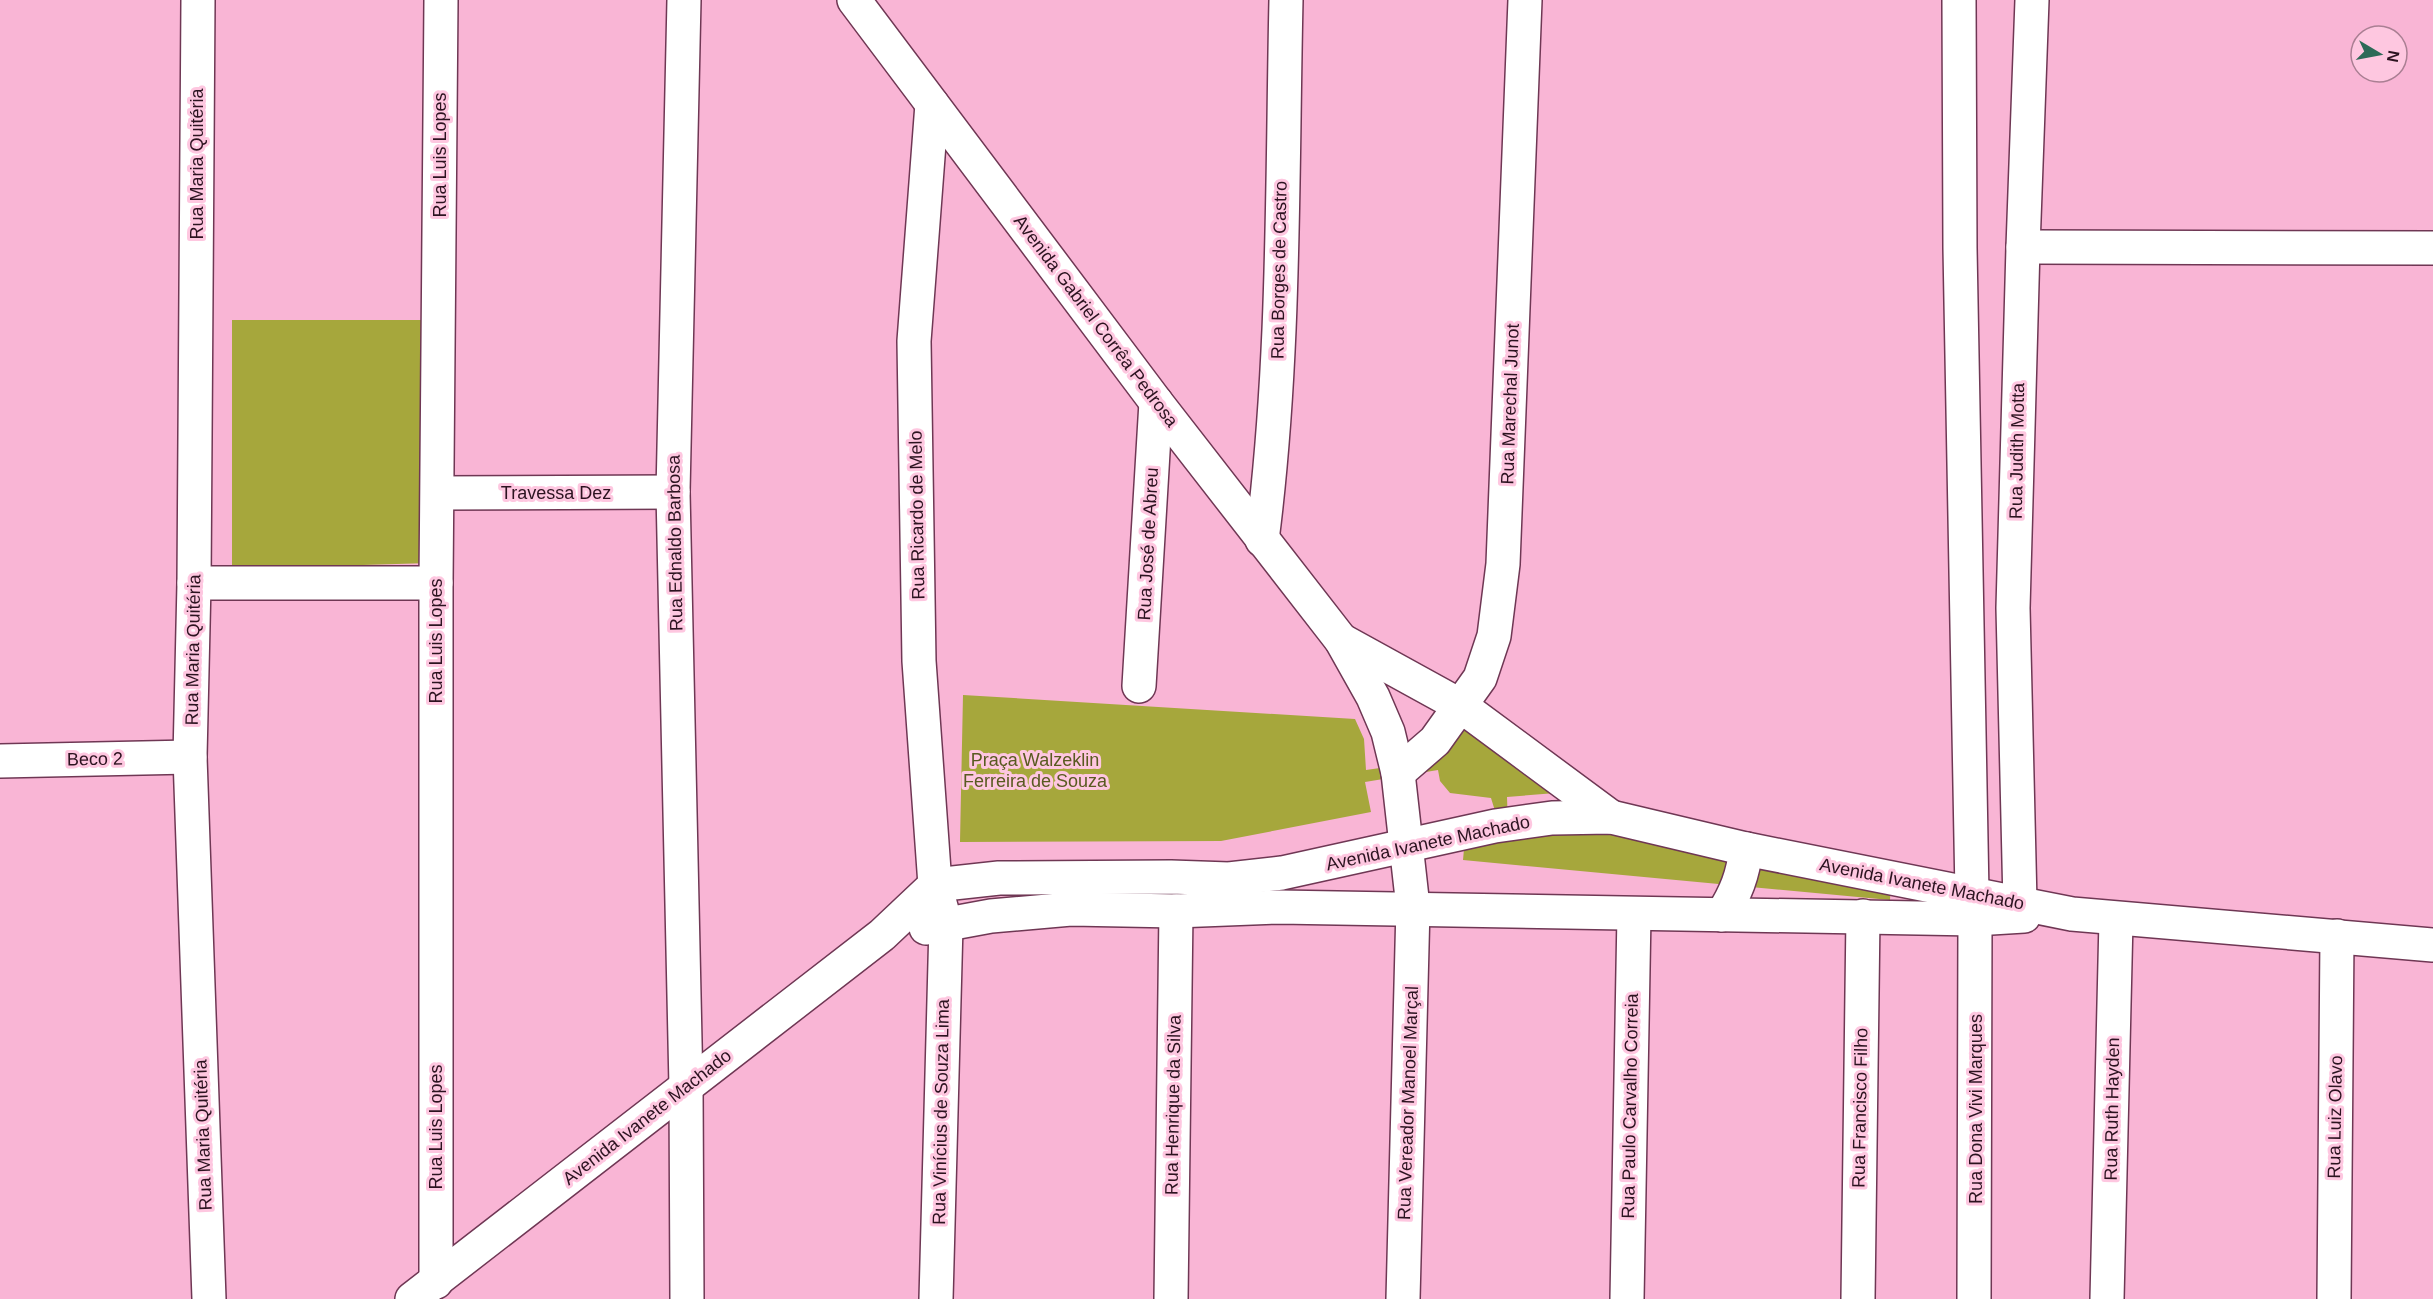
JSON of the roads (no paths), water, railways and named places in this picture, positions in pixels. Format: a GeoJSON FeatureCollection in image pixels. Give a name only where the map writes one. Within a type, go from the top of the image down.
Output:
{"type":"FeatureCollection","features":[{"type":"Feature","properties":{"kind":"street","name":"Rua Maria Quitéria"},"geometry":{"type":"LineString","coordinates":[[198,0],[194,583],[190,757],[209,1299]]}},
{"type":"Feature","properties":{"kind":"street","name":"Rua Luis Lopes"},"geometry":{"type":"LineString","coordinates":[[424,1291],[438,494],[441,0]]}},
{"type":"Feature","properties":{"kind":"street","name":"Rua Ednaldo Barbosa"},"geometry":{"type":"LineString","coordinates":[[684,0],[673,492],[686,1087],[687,1299]]}},
{"type":"Feature","properties":{"kind":"street","name":"Avenida Gabriel Corrêa Pedrosa"},"geometry":{"type":"LineString","coordinates":[[854,0],[1156,402],[1341,640],[1388,732],[1398,773],[1408,846]]}},
{"type":"Feature","properties":{"kind":"street","name":"Rua Borges de Castro"},"geometry":{"type":"LineString","coordinates":[[1263,540],[1272,464],[1277,388],[1286,0]]}},
{"type":"Feature","properties":{"kind":"street","name":"Rua Marechal Junot"},"geometry":{"type":"LineString","coordinates":[[1398,773],[1435,741],[1461,706],[1480,678],[1494,636],[1503,564],[1525,0]]}},
{"type":"Feature","properties":{"kind":"street"},"geometry":{"type":"LineString","coordinates":[[1959,0],[1960,260],[1973,907]]}},
{"type":"Feature","properties":{"kind":"street","name":"Rua Judith Motta"},"geometry":{"type":"LineString","coordinates":[[2020,903],[2013,609],[2022,247],[2032,0]]}},
{"type":"Feature","properties":{"kind":"street","name":"Rua Ricardo de Melo"},"geometry":{"type":"LineString","coordinates":[[932,104],[915,341],[919,661],[935,885],[946,925]]}},
{"type":"Feature","properties":{"kind":"street"},"geometry":{"type":"LineString","coordinates":[[2022,247],[2433,248]]}},
{"type":"Feature","properties":{"kind":"street","name":"Rua José de Abreu"},"geometry":{"type":"LineString","coordinates":[[1139,686],[1156,402]]}},
{"type":"Feature","properties":{"kind":"street","name":"Travessa Dez"},"geometry":{"type":"LineString","coordinates":[[438,494],[673,492]]}},
{"type":"Feature","properties":{"kind":"street"},"geometry":{"type":"LineString","coordinates":[[194,583],[436,583]]}},
{"type":"Feature","properties":{"kind":"street","name":"Avenida Gabriel Corrêa Pedrosa"},"geometry":{"type":"LineString","coordinates":[[1341,640],[1461,706],[1611,817]]}},
{"type":"Feature","properties":{"kind":"street","name":"Beco 2"},"geometry":{"type":"LineString","coordinates":[[0,761],[190,757]]}},
{"type":"Feature","properties":{"kind":"street","name":"Avenida Ivanete Machado"},"geometry":{"type":"LineString","coordinates":[[424,1291],[882,935],[935,885],[999,878],[1229,879],[1282,873],[1495,826],[1552,818],[1611,817],[1973,907],[2056,912],[2116,920],[2433,945]]}},
{"type":"Feature","properties":{"kind":"street","name":"Rua Vereador Manoel Marçal"},"geometry":{"type":"LineString","coordinates":[[1403,1299],[1413,907],[1408,846]]}},
{"type":"Feature","properties":{"kind":"street"},"geometry":{"type":"LineString","coordinates":[[1722,915],[1736,892],[1744,872],[1746,849]]}},
{"type":"Feature","properties":{"kind":"street","name":"Avenida Ivanete Machado"},"geometry":{"type":"LineString","coordinates":[[882,935],[991,916],[1071,909],[1176,911],[1279,907],[1413,907],[1634,914],[1863,916],[2020,903],[2056,912]]}},
{"type":"Feature","properties":{"kind":"street","name":"Rua Dona Vivi Marques"},"geometry":{"type":"LineString","coordinates":[[1973,907],[1974,1299]]}},
{"type":"Feature","properties":{"kind":"street","name":"Rua Henrique da Silva"},"geometry":{"type":"LineString","coordinates":[[1171,1299],[1176,911]]}},
{"type":"Feature","properties":{"kind":"street","name":"Rua Paulo Carvalho Correia"},"geometry":{"type":"LineString","coordinates":[[1627,1299],[1634,914]]}},
{"type":"Feature","properties":{"kind":"street","name":"Rua Francisco Filho"},"geometry":{"type":"LineString","coordinates":[[1858,1299],[1863,916]]}},
{"type":"Feature","properties":{"kind":"street","name":"Rua Ruth Hayden"},"geometry":{"type":"LineString","coordinates":[[2107,1299],[2116,920]]}},
{"type":"Feature","properties":{"kind":"street","name":"Rua Vinícius de Souza Lima"},"geometry":{"type":"LineString","coordinates":[[936,1299],[946,925]]}},
{"type":"Feature","properties":{"kind":"street","name":"Rua Luiz Olavo"},"geometry":{"type":"LineString","coordinates":[[2334,1299],[2337,936]]}},
{"type":"Feature","properties":{"kind":"park label","name":"Praça Walzeklin Ferreira de Souza"},"geometry":{"type":"Point","coordinates":[1035,770]}}]}
